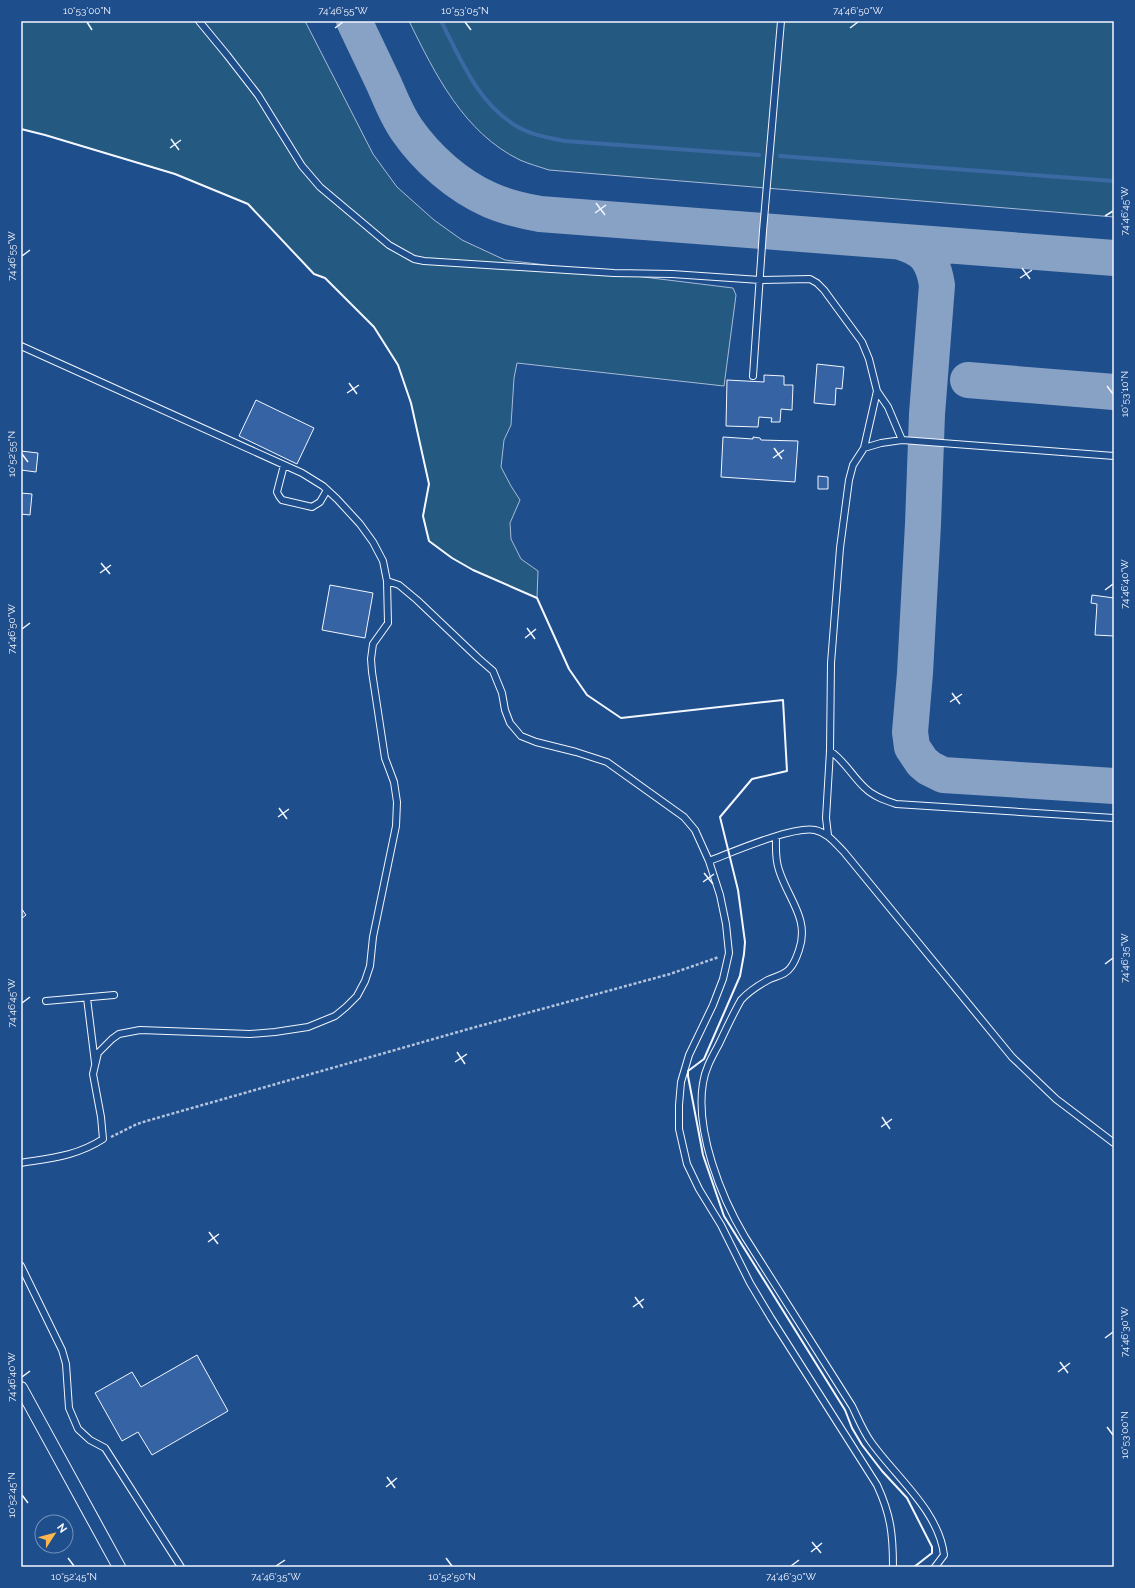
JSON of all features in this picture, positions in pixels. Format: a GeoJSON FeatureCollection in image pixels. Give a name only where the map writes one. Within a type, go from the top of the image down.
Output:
{"type":"FeatureCollection","features":[{"type":"Feature","properties":{"kind":"street"},"geometry":{"type":"LineString","coordinates":[[21,1388],[119,1567]]}},
{"type":"Feature","properties":{"kind":"lane"},"geometry":{"type":"LineString","coordinates":[[199,21],[258,95],[302,166],[320,187],[389,245],[414,259],[432,262],[614,274],[672,274],[760,280],[810,279],[817,282],[824,290],[862,342],[869,359],[877,391],[888,406],[902,440]]}},
{"type":"Feature","properties":{"kind":"lane"},"geometry":{"type":"LineString","coordinates":[[753,376],[781,21]]}},
{"type":"Feature","properties":{"kind":"lane"},"geometry":{"type":"LineString","coordinates":[[21,346],[302,473],[327,490],[360,524],[373,542],[383,561],[387,581],[388,623],[373,644],[371,659],[385,758],[394,782],[397,802],[396,826],[373,937],[370,966],[357,996],[346,1007],[335,1016],[308,1027],[295,1030],[250,1034],[140,1030],[120,1034],[112,1039],[98,1053],[93,1074],[101,1117],[103,1139],[93,1146],[71,1155],[21,1163]]}},
{"type":"Feature","properties":{"kind":"lane"},"geometry":{"type":"LineString","coordinates":[[828,836],[826,818],[830,751],[831,663],[840,548],[849,480],[853,465],[864,448],[877,391]]}},
{"type":"Feature","properties":{"kind":"lane"},"geometry":{"type":"LineString","coordinates":[[864,448],[881,443],[902,440],[1114,456]]}},
{"type":"Feature","properties":{"kind":"lane"},"geometry":{"type":"LineString","coordinates":[[284,465],[277,492],[282,500],[312,507],[320,502],[327,490]]}},
{"type":"Feature","properties":{"kind":"lane"},"geometry":{"type":"LineString","coordinates":[[387,581],[399,585],[417,600],[493,671],[502,693],[505,710],[510,723],[521,736],[536,742],[576,752],[607,762],[684,817],[695,830],[709,861],[720,895],[729,953],[723,979],[714,1005],[689,1055],[681,1082],[679,1129],[688,1164],[699,1189],[721,1225],[770,1318],[877,1485],[886,1503],[890,1520],[893,1537],[893,1567]]}},
{"type":"Feature","properties":{"kind":"lane"},"geometry":{"type":"LineString","coordinates":[[830,751],[842,761],[865,788],[882,800],[896,804],[1114,818]]}},
{"type":"Feature","properties":{"kind":"lane"},"geometry":{"type":"LineString","coordinates":[[709,861],[794,830],[815,830],[828,836],[844,852],[1012,1057],[1056,1099],[1114,1143]]}},
{"type":"Feature","properties":{"kind":"lane"},"geometry":{"type":"LineString","coordinates":[[776,837],[776,858],[778,870],[802,922],[803,932],[801,944],[791,968],[750,991],[741,1000],[706,1069],[701,1101],[707,1143],[716,1176],[734,1219],[852,1406],[870,1441],[921,1503],[936,1529],[943,1545],[944,1554],[935,1567]]}},
{"type":"Feature","properties":{"kind":"lane"},"geometry":{"type":"LineString","coordinates":[[46,1001],[114,995]]}},
{"type":"Feature","properties":{"kind":"lane"},"geometry":{"type":"LineString","coordinates":[[87,998],[95,1064]]}},
{"type":"Feature","properties":{"kind":"lane"},"geometry":{"type":"LineString","coordinates":[[21,1266],[62,1350],[66,1364],[69,1408],[78,1429],[90,1440],[105,1448],[181,1567]]}},
{"type":"Feature","properties":{"kind":"path"},"geometry":{"type":"LineString","coordinates":[[103,1139],[150,1120],[472,1028],[670,974],[729,953]]}},
{"type":"Feature","properties":{"kind":"shaded area"},"geometry":{"type":"Polygon","coordinates":[[[21,21],[305,21],[373,154],[397,187],[434,220],[462,240],[505,260],[733,288],[736,295],[724,386],[517,363],[514,378],[511,425],[504,440],[501,467],[520,500],[510,523],[511,539],[521,559],[538,571],[537,598],[473,570],[452,558],[429,541],[423,516],[429,484],[411,403],[398,365],[374,327],[325,278],[314,274],[248,204],[175,174],[21,129],[21,21]]]}},
{"type":"Feature","properties":{"kind":"shaded area"},"geometry":{"type":"Polygon","coordinates":[[[409,21],[1114,21],[1114,217],[549,170],[520,160],[500,148],[467,118],[453,100],[429,61],[409,21]]]}},
{"type":"Feature","properties":{"kind":"building"},"geometry":{"type":"Polygon","coordinates":[[[817,364],[844,367],[842,389],[836,388],[835,405],[814,403],[817,364]]]}},
{"type":"Feature","properties":{"kind":"building"},"geometry":{"type":"Polygon","coordinates":[[[764,375],[784,376],[784,385],[793,385],[792,410],[781,409],[780,422],[771,422],[772,418],[759,417],[758,427],[726,426],[727,380],[764,382],[764,375]]]}},
{"type":"Feature","properties":{"kind":"building"},"geometry":{"type":"Polygon","coordinates":[[[256,400],[314,428],[297,464],[239,436],[256,400]]]}},
{"type":"Feature","properties":{"kind":"building"},"geometry":{"type":"Polygon","coordinates":[[[723,437],[753,439],[753,437],[760,438],[761,440],[798,441],[795,482],[721,477],[723,437]]]}},
{"type":"Feature","properties":{"kind":"building"},"geometry":{"type":"Polygon","coordinates":[[[21,451],[38,453],[36,472],[21,470],[21,451]]]}},
{"type":"Feature","properties":{"kind":"building"},"geometry":{"type":"Polygon","coordinates":[[[818,476],[828,477],[828,489],[818,489],[818,476]]]}},
{"type":"Feature","properties":{"kind":"building"},"geometry":{"type":"Polygon","coordinates":[[[21,493],[32,494],[30,515],[21,514],[21,493]]]}},
{"type":"Feature","properties":{"kind":"building"},"geometry":{"type":"Polygon","coordinates":[[[330,585],[373,593],[365,638],[322,630],[330,585]]]}},
{"type":"Feature","properties":{"kind":"building"},"geometry":{"type":"Polygon","coordinates":[[[1092,595],[1114,598],[1114,636],[1095,635],[1097,604],[1091,603],[1092,595]]]}},
{"type":"Feature","properties":{"kind":"building"},"geometry":{"type":"Polygon","coordinates":[[[21,908],[26,915],[21,919],[21,908]]]}},
{"type":"Feature","properties":{"kind":"building"},"geometry":{"type":"Polygon","coordinates":[[[197,1355],[228,1411],[152,1455],[138,1432],[122,1441],[95,1393],[132,1372],[141,1387],[197,1355]]]}},
{"type":"Feature","properties":{"kind":"waterway"},"geometry":{"type":"LineString","coordinates":[[441,21],[464,66],[481,94],[504,117],[523,130],[541,136],[565,141],[759,155]]}},
{"type":"Feature","properties":{"kind":"waterway"},"geometry":{"type":"LineString","coordinates":[[780,156],[1114,181]]}},
{"type":"Feature","properties":{"kind":"taxiway"},"geometry":{"type":"LineString","coordinates":[[354,21],[397,114],[415,141],[444,171],[466,187],[490,200],[508,207],[540,214],[1114,258]]}},
{"type":"Feature","properties":{"kind":"taxiway"},"geometry":{"type":"LineString","coordinates":[[900,242],[922,252],[930,262],[937,285],[927,414],[923,524],[915,673],[910,732],[912,747],[922,762],[929,768],[943,775],[1114,786]]}},
{"type":"Feature","properties":{"kind":"taxiway"},"geometry":{"type":"LineString","coordinates":[[968,380],[1114,392]]}},
{"type":"Feature","properties":{"kind":"wall"},"geometry":{"type":"LineString","coordinates":[[21,129],[175,174],[248,204],[314,274],[325,278],[374,327],[398,365],[411,403],[429,484],[423,516],[429,541],[452,558],[473,570],[537,598],[569,669],[587,695],[621,718],[783,700],[787,771],[752,779],[720,817],[738,890],[745,942],[744,954],[740,976],[704,1059],[688,1071],[688,1076],[703,1155],[724,1216],[845,1410],[852,1428],[862,1445],[882,1471],[907,1498],[932,1547],[932,1553],[914,1567]]}}]}
